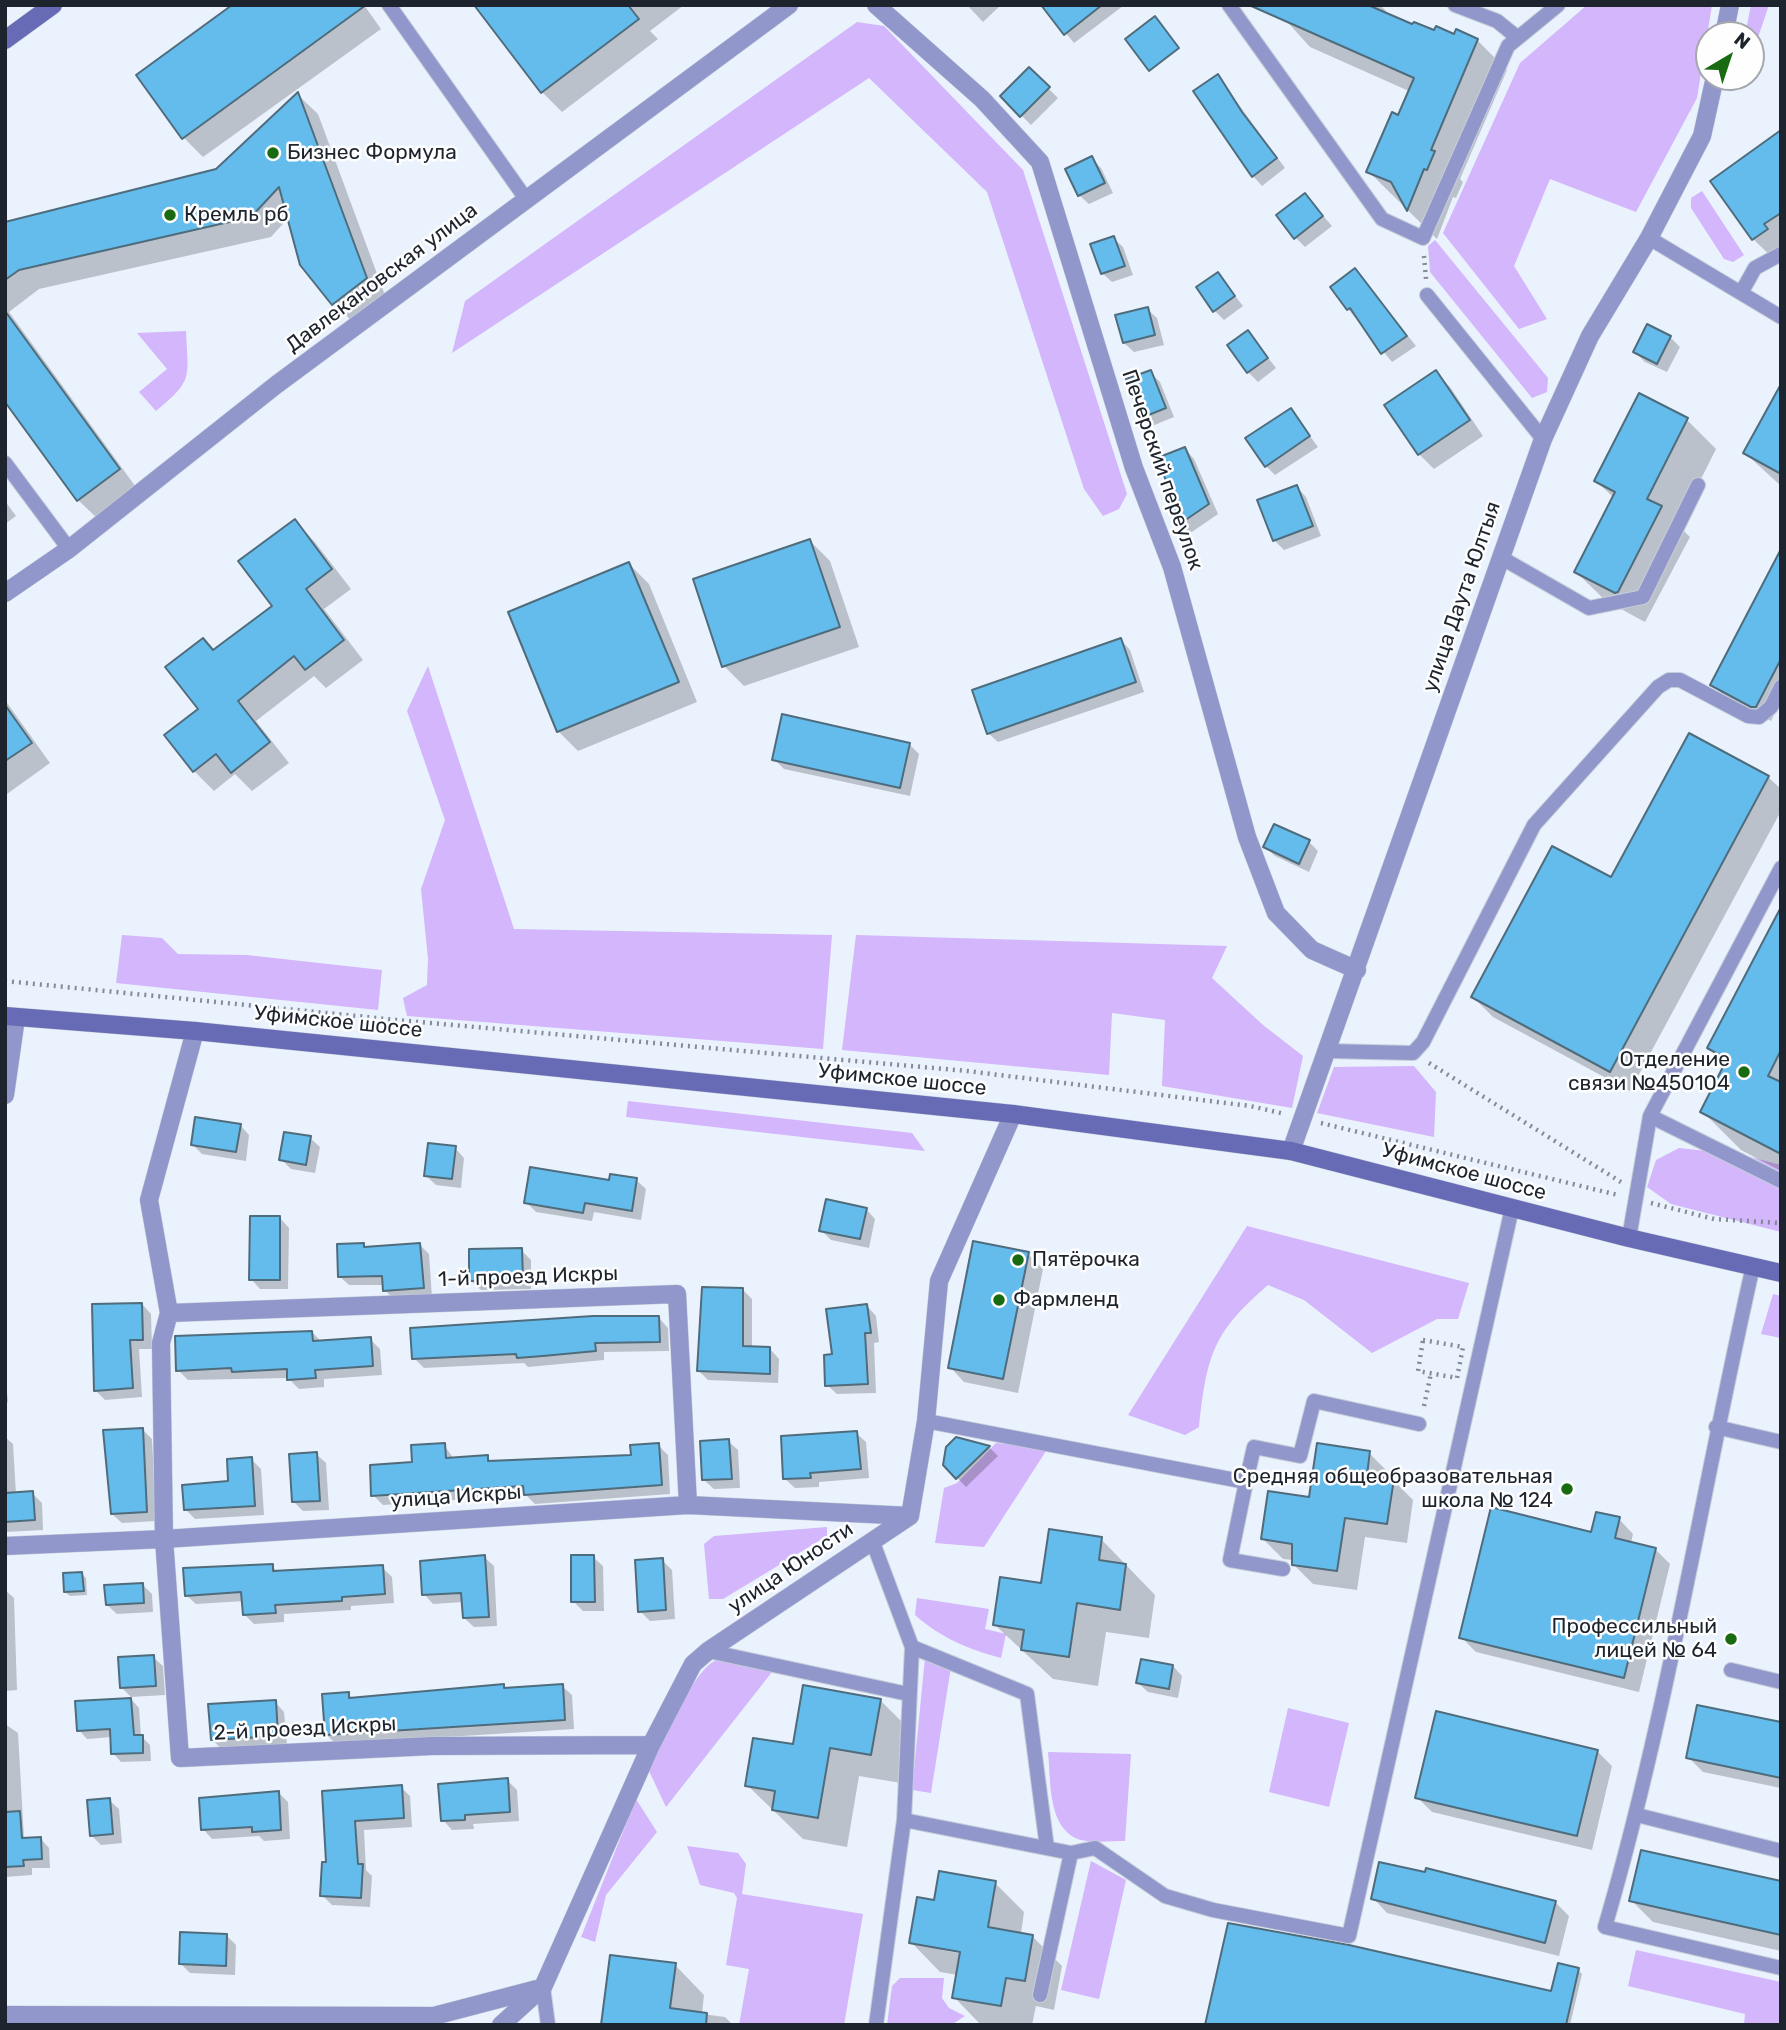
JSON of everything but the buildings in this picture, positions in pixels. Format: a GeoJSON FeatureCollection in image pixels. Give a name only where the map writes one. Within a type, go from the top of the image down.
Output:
{"type":"FeatureCollection","features":[{"type":"Feature","properties":{"kind":"main road"},"geometry":{"type":"LineString","coordinates":[[5,40],[53,5]]}},
{"type":"Feature","properties":{"kind":"main road","name":"Уфимское шоссе"},"geometry":{"type":"LineString","coordinates":[[11,1017],[195,1031],[1013,1114],[1291,1151],[1629,1238],[1781,1273]]}},
{"type":"Feature","properties":{"kind":"street","name":"Давлекановская улица"},"geometry":{"type":"LineString","coordinates":[[5,593],[69,549],[276,385],[789,5]]}},
{"type":"Feature","properties":{"kind":"street","name":"Печерский переулок"},"geometry":{"type":"LineString","coordinates":[[876,5],[982,99],[1040,162],[1134,468],[1172,567],[1247,837],[1276,913],[1312,950],[1357,970]]}},
{"type":"Feature","properties":{"kind":"street","name":"улица Даута Юлтыя"},"geometry":{"type":"LineString","coordinates":[[1291,1151],[1543,439],[1590,336],[1649,238],[1702,136],[1711,91]]}},
{"type":"Feature","properties":{"kind":"street"},"geometry":{"type":"LineString","coordinates":[[5,1095],[11,1017]]}},
{"type":"Feature","properties":{"kind":"street"},"geometry":{"type":"LineString","coordinates":[[164,1539],[161,1343],[169,1313],[149,1200],[195,1031]]}},
{"type":"Feature","properties":{"kind":"street"},"geometry":{"type":"LineString","coordinates":[[910,1516],[926,1421],[939,1281],[1013,1114]]}},
{"type":"Feature","properties":{"kind":"street","name":"1-й проезд Искры"},"geometry":{"type":"LineString","coordinates":[[169,1313],[677,1294],[688,1505]]}},
{"type":"Feature","properties":{"kind":"street","name":"улица Искры"},"geometry":{"type":"LineString","coordinates":[[5,1546],[164,1539],[688,1505],[910,1516]]}},
{"type":"Feature","properties":{"kind":"street","name":"улица Юности"},"geometry":{"type":"LineString","coordinates":[[501,2025],[543,1987],[651,1745],[693,1664],[708,1651],[910,1516]]}},
{"type":"Feature","properties":{"kind":"street","name":"2-й проезд Искры"},"geometry":{"type":"LineString","coordinates":[[164,1539],[180,1758],[432,1746],[651,1745]]}},
{"type":"Feature","properties":{"kind":"street"},"geometry":{"type":"LineString","coordinates":[[5,2015],[434,2016],[543,1987]]}},
{"type":"Feature","properties":{"kind":"lane"},"geometry":{"type":"LineString","coordinates":[[389,5],[526,199]]}},
{"type":"Feature","properties":{"kind":"lane"},"geometry":{"type":"LineString","coordinates":[[1229,5],[1382,219],[1423,238],[1508,46],[1558,5]]}},
{"type":"Feature","properties":{"kind":"lane"},"geometry":{"type":"LineString","coordinates":[[1455,5],[1497,21],[1518,38]]}},
{"type":"Feature","properties":{"kind":"lane"},"geometry":{"type":"LineString","coordinates":[[1649,238],[1781,317]]}},
{"type":"Feature","properties":{"kind":"lane"},"geometry":{"type":"LineString","coordinates":[[1741,293],[1755,268],[1781,254]]}},
{"type":"Feature","properties":{"kind":"lane"},"geometry":{"type":"LineString","coordinates":[[1427,295],[1543,439]]}},
{"type":"Feature","properties":{"kind":"lane"},"geometry":{"type":"LineString","coordinates":[[5,463],[69,549]]}},
{"type":"Feature","properties":{"kind":"lane"},"geometry":{"type":"LineString","coordinates":[[1500,557],[1589,608],[1643,597],[1698,485]]}},
{"type":"Feature","properties":{"kind":"lane"},"geometry":{"type":"LineString","coordinates":[[1328,1051],[1413,1053],[1423,1042],[1534,825],[1658,687],[1669,680],[1680,680],[1748,716],[1759,717],[1771,707],[1781,687]]}},
{"type":"Feature","properties":{"kind":"lane"},"geometry":{"type":"LineString","coordinates":[[1629,1238],[1650,1116],[1781,868]]}},
{"type":"Feature","properties":{"kind":"lane"},"geometry":{"type":"LineString","coordinates":[[1650,1116],[1781,1181]]}},
{"type":"Feature","properties":{"kind":"lane"},"geometry":{"type":"LineString","coordinates":[[904,1820],[1071,1853],[1095,1848],[1165,1896],[1213,1910],[1349,1936],[1512,1208]]}},
{"type":"Feature","properties":{"kind":"lane"},"geometry":{"type":"LineString","coordinates":[[1753,1266],[1716,1427],[1637,1815],[1605,1927],[1781,1968]]}},
{"type":"Feature","properties":{"kind":"lane"},"geometry":{"type":"LineString","coordinates":[[1283,1569],[1230,1560],[1254,1447],[1300,1456],[1314,1401],[1419,1424]]}},
{"type":"Feature","properties":{"kind":"lane"},"geometry":{"type":"LineString","coordinates":[[926,1421],[1246,1482]]}},
{"type":"Feature","properties":{"kind":"lane"},"geometry":{"type":"LineString","coordinates":[[1716,1427],[1781,1442]]}},
{"type":"Feature","properties":{"kind":"lane"},"geometry":{"type":"LineString","coordinates":[[872,1540],[912,1647],[904,1820],[876,2025]]}},
{"type":"Feature","properties":{"kind":"lane"},"geometry":{"type":"LineString","coordinates":[[912,1647],[1027,1694],[1047,1848]]}},
{"type":"Feature","properties":{"kind":"lane"},"geometry":{"type":"LineString","coordinates":[[708,1651],[908,1694]]}},
{"type":"Feature","properties":{"kind":"lane"},"geometry":{"type":"LineString","coordinates":[[1731,1670],[1781,1682]]}},
{"type":"Feature","properties":{"kind":"lane"},"geometry":{"type":"LineString","coordinates":[[1637,1815],[1781,1851]]}},
{"type":"Feature","properties":{"kind":"lane"},"geometry":{"type":"LineString","coordinates":[[1040,1994],[1071,1853]]}},
{"type":"Feature","properties":{"kind":"lane"},"geometry":{"type":"LineString","coordinates":[[543,1987],[548,2025]]}},
{"type":"Feature","properties":{"kind":"path"},"geometry":{"type":"LineString","coordinates":[[1423,238],[1427,295]]}},
{"type":"Feature","properties":{"kind":"path"},"geometry":{"type":"LineString","coordinates":[[1413,1053],[1637,1191]]}},
{"type":"Feature","properties":{"kind":"path"},"geometry":{"type":"LineString","coordinates":[[1423,1339],[1463,1347],[1457,1378],[1432,1373],[1418,1370],[1423,1339]]}},
{"type":"Feature","properties":{"kind":"path"},"geometry":{"type":"LineString","coordinates":[[1419,1424],[1432,1373]]}},
{"type":"Feature","properties":{"kind":"shaded area"},"geometry":{"type":"Polygon","coordinates":[[[1587,5],[1712,5],[1709,21],[1695,21],[1697,98],[1636,212],[1550,179],[1514,266],[1547,319],[1519,329],[1443,233],[1520,63],[1587,5]]]}},
{"type":"Feature","properties":{"kind":"shaded area"},"geometry":{"type":"Polygon","coordinates":[[[1751,5],[1769,5],[1764,21],[1748,21],[1751,5]]]}},
{"type":"Feature","properties":{"kind":"shaded area"},"geometry":{"type":"Polygon","coordinates":[[[857,22],[884,26],[1023,170],[1127,494],[1119,509],[1103,516],[1084,489],[987,192],[869,78],[452,353],[465,301],[857,22]]]}},
{"type":"Feature","properties":{"kind":"shaded area"},"geometry":{"type":"Polygon","coordinates":[[[1702,191],[1744,255],[1733,262],[1724,259],[1691,208],[1691,198],[1702,191]]]}},
{"type":"Feature","properties":{"kind":"shaded area"},"geometry":{"type":"Polygon","coordinates":[[[1435,240],[1548,378],[1547,392],[1532,398],[1430,272],[1428,246],[1435,240]]]}},
{"type":"Feature","properties":{"kind":"shaded area"},"geometry":{"type":"Polygon","coordinates":[[[186,331],[186,377],[177,392],[156,411],[139,392],[167,369],[137,333],[186,331]]]}},
{"type":"Feature","properties":{"kind":"shaded area"},"geometry":{"type":"Polygon","coordinates":[[[428,666],[514,929],[832,935],[823,1049],[407,1016],[403,998],[427,985],[428,959],[421,889],[445,820],[407,711],[428,666]]]}},
{"type":"Feature","properties":{"kind":"shaded area"},"geometry":{"type":"Polygon","coordinates":[[[122,935],[162,938],[178,954],[247,955],[382,970],[378,1010],[116,983],[122,935]]]}},
{"type":"Feature","properties":{"kind":"shaded area"},"geometry":{"type":"Polygon","coordinates":[[[856,935],[1227,946],[1212,978],[1263,1025],[1303,1056],[1292,1108],[1162,1086],[1165,1020],[1112,1013],[1109,1075],[842,1050],[856,935]]]}},
{"type":"Feature","properties":{"kind":"shaded area"},"geometry":{"type":"Polygon","coordinates":[[[1414,1066],[1436,1092],[1434,1137],[1317,1113],[1334,1067],[1414,1066]]]}},
{"type":"Feature","properties":{"kind":"shaded area"},"geometry":{"type":"Polygon","coordinates":[[[628,1101],[912,1133],[925,1151],[626,1117],[628,1101]]]}},
{"type":"Feature","properties":{"kind":"shaded area"},"geometry":{"type":"Polygon","coordinates":[[[1679,1148],[1743,1155],[1781,1165],[1781,1232],[1671,1204],[1647,1187],[1656,1160],[1679,1148]]]}},
{"type":"Feature","properties":{"kind":"shaded area"},"geometry":{"type":"Polygon","coordinates":[[[1247,1226],[1469,1283],[1458,1319],[1437,1319],[1372,1353],[1304,1300],[1268,1285],[1235,1317],[1215,1347],[1205,1382],[1199,1427],[1185,1435],[1128,1415],[1247,1226]]]}},
{"type":"Feature","properties":{"kind":"shaded area"},"geometry":{"type":"Polygon","coordinates":[[[1773,1294],[1781,1296],[1781,1338],[1761,1334],[1773,1294]]]}},
{"type":"Feature","properties":{"kind":"shaded area"},"geometry":{"type":"Polygon","coordinates":[[[996,1443],[1048,1448],[984,1547],[935,1543],[944,1488],[957,1483],[996,1443]]]}},
{"type":"Feature","properties":{"kind":"shaded area"},"geometry":{"type":"Polygon","coordinates":[[[827,1527],[827,1536],[723,1599],[709,1599],[704,1544],[714,1536],[827,1527]]]}},
{"type":"Feature","properties":{"kind":"shaded area"},"geometry":{"type":"Polygon","coordinates":[[[917,1598],[989,1609],[985,1629],[1006,1634],[1001,1658],[955,1642],[925,1623],[915,1615],[917,1598]]]}},
{"type":"Feature","properties":{"kind":"shaded area"},"geometry":{"type":"Polygon","coordinates":[[[925,1658],[951,1667],[931,1793],[912,1790],[925,1658]]]}},
{"type":"Feature","properties":{"kind":"shaded area"},"geometry":{"type":"Polygon","coordinates":[[[718,1660],[772,1672],[666,1807],[649,1771],[689,1691],[709,1665],[718,1660]]]}},
{"type":"Feature","properties":{"kind":"shaded area"},"geometry":{"type":"Polygon","coordinates":[[[1288,1708],[1349,1723],[1329,1807],[1269,1792],[1288,1708]]]}},
{"type":"Feature","properties":{"kind":"shaded area"},"geometry":{"type":"Polygon","coordinates":[[[1048,1752],[1131,1754],[1125,1841],[1081,1840],[1062,1826],[1053,1803],[1048,1752]]]}},
{"type":"Feature","properties":{"kind":"shaded area"},"geometry":{"type":"Polygon","coordinates":[[[636,1799],[657,1832],[606,1895],[595,1942],[581,1937],[636,1799]]]}},
{"type":"Feature","properties":{"kind":"shaded area"},"geometry":{"type":"Polygon","coordinates":[[[687,1846],[738,1853],[746,1864],[742,1894],[863,1914],[844,2025],[739,2025],[749,1969],[726,1965],[737,1898],[734,1893],[700,1885],[687,1846]]]}},
{"type":"Feature","properties":{"kind":"shaded area"},"geometry":{"type":"Polygon","coordinates":[[[1091,1861],[1126,1880],[1099,1999],[1061,1990],[1091,1861]]]}},
{"type":"Feature","properties":{"kind":"shaded area"},"geometry":{"type":"Polygon","coordinates":[[[1636,1950],[1781,1982],[1781,2025],[1744,2025],[1745,2014],[1628,1986],[1636,1950]]]}},
{"type":"Feature","properties":{"kind":"shaded area"},"geometry":{"type":"Polygon","coordinates":[[[900,1978],[944,1978],[942,1998],[949,2008],[965,2016],[951,2025],[887,2025],[892,1986],[900,1978]]]}},
{"type":"Feature","properties":{"kind":"place","name":"Бизнес Формула"},"geometry":{"type":"Point","coordinates":[273,153]}},
{"type":"Feature","properties":{"kind":"place","name":"Кремль рб"},"geometry":{"type":"Point","coordinates":[170,215]}},
{"type":"Feature","properties":{"kind":"place","name":"Отделение связи №450104"},"geometry":{"type":"Point","coordinates":[1744,1072]}},
{"type":"Feature","properties":{"kind":"place","name":"Пятёрочка"},"geometry":{"type":"Point","coordinates":[1018,1260]}},
{"type":"Feature","properties":{"kind":"place","name":"Фармленд"},"geometry":{"type":"Point","coordinates":[999,1300]}},
{"type":"Feature","properties":{"kind":"place","name":"Средняя общеобразовательная школа № 124"},"geometry":{"type":"Point","coordinates":[1567,1489]}},
{"type":"Feature","properties":{"kind":"place","name":"Профессильный лицей № 64"},"geometry":{"type":"Point","coordinates":[1731,1639]}}]}
